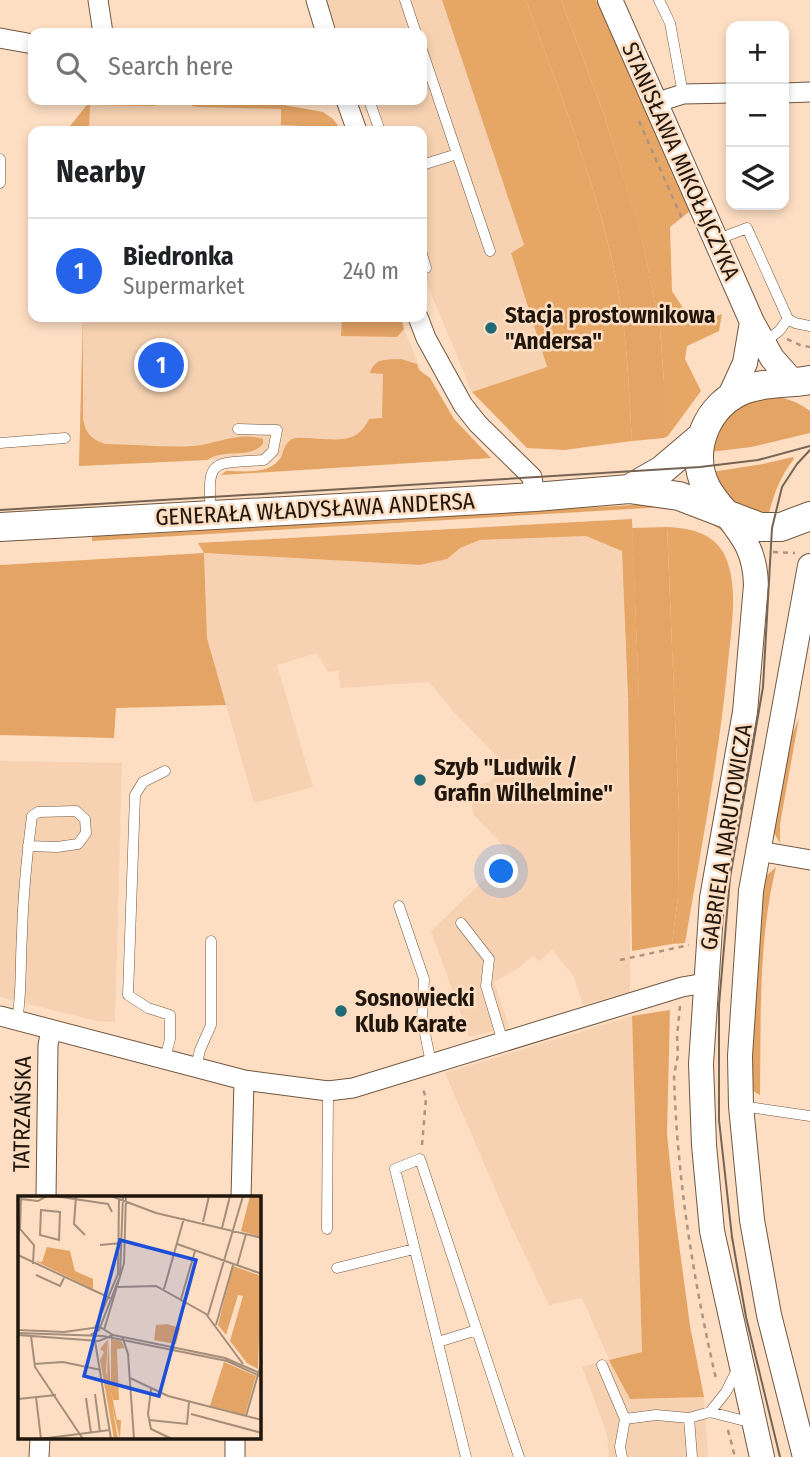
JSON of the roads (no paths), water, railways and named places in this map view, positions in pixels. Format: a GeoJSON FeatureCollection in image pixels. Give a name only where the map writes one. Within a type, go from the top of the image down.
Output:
{"type":"FeatureCollection","features":[{"type":"Feature","properties":{"kind":"main road"},"geometry":{"type":"LineString","coordinates":[[725,513],[706,489],[699,457],[702,436],[712,414],[729,398],[747,389],[805,387]]}},
{"type":"Feature","properties":{"kind":"main road","name":"GENERAŁA WŁADYSŁAWA ANDERSA"},"geometry":{"type":"LineString","coordinates":[[629,489],[662,470],[702,436]]}},
{"type":"Feature","properties":{"kind":"main road","name":"GENERAŁA WŁADYSŁAWA ANDERSA"},"geometry":{"type":"LineString","coordinates":[[0,527],[535,497],[629,489],[679,496],[749,524],[772,528],[791,525],[810,516]]}},
{"type":"Feature","properties":{"kind":"street"},"geometry":{"type":"LineString","coordinates":[[98,0],[102,28]]}},
{"type":"Feature","properties":{"kind":"street"},"geometry":{"type":"LineString","coordinates":[[316,0],[324,28]]}},
{"type":"Feature","properties":{"kind":"street","name":"STANISŁAWA MIKOŁAJCZYKA"},"geometry":{"type":"LineString","coordinates":[[610,0],[757,332],[772,358],[805,387]]}},
{"type":"Feature","properties":{"kind":"street"},"geometry":{"type":"LineString","coordinates":[[0,38],[28,43]]}},
{"type":"Feature","properties":{"kind":"street"},"geometry":{"type":"LineString","coordinates":[[655,103],[683,94],[726,93]]}},
{"type":"Feature","properties":{"kind":"street"},"geometry":{"type":"LineString","coordinates":[[789,93],[810,93]]}},
{"type":"Feature","properties":{"kind":"street"},"geometry":{"type":"LineString","coordinates":[[347,105],[355,126]]}},
{"type":"Feature","properties":{"kind":"street"},"geometry":{"type":"LineString","coordinates":[[420,322],[463,405],[478,424],[532,477],[535,497]]}},
{"type":"Feature","properties":{"kind":"street"},"geometry":{"type":"LineString","coordinates":[[729,398],[757,332]]}},
{"type":"Feature","properties":{"kind":"street","name":"GABRIELA NARUTOWICZA"},"geometry":{"type":"LineString","coordinates":[[725,513],[748,542],[756,585],[745,712],[712,898],[701,1064],[704,1145],[712,1231],[762,1457]]}},
{"type":"Feature","properties":{"kind":"street","name":"GABRIELA NARUTOWICZA"},"geometry":{"type":"LineString","coordinates":[[805,1457],[802,1420],[769,1315],[752,1220],[741,1106],[740,1056],[750,905],[806,560]]}},
{"type":"Feature","properties":{"kind":"street"},"geometry":{"type":"LineString","coordinates":[[758,851],[810,860]]}},
{"type":"Feature","properties":{"kind":"street"},"geometry":{"type":"LineString","coordinates":[[8,1018],[244,1080],[328,1091],[353,1088],[682,987],[705,984]]}},
{"type":"Feature","properties":{"kind":"street","name":"TATRZAŃSKA"},"geometry":{"type":"LineString","coordinates":[[46,1196],[48,1045],[51,1030]]}},
{"type":"Feature","properties":{"kind":"street"},"geometry":{"type":"LineString","coordinates":[[241,1196],[244,1080]]}},
{"type":"Feature","properties":{"kind":"lane"},"geometry":{"type":"LineString","coordinates":[[405,0],[414,28]]}},
{"type":"Feature","properties":{"kind":"lane"},"geometry":{"type":"LineString","coordinates":[[659,0],[670,23],[683,94]]}},
{"type":"Feature","properties":{"kind":"lane"},"geometry":{"type":"LineString","coordinates":[[427,65],[490,251]]}},
{"type":"Feature","properties":{"kind":"lane"},"geometry":{"type":"LineString","coordinates":[[371,105],[378,126]]}},
{"type":"Feature","properties":{"kind":"lane"},"geometry":{"type":"LineString","coordinates":[[427,163],[457,154]]}},
{"type":"Feature","properties":{"kind":"lane"},"geometry":{"type":"LineString","coordinates":[[0,159],[0,183]]}},
{"type":"Feature","properties":{"kind":"lane"},"geometry":{"type":"LineString","coordinates":[[716,240],[747,228],[788,319],[810,326]]}},
{"type":"Feature","properties":{"kind":"lane"},"geometry":{"type":"LineString","coordinates":[[757,332],[779,331],[788,319]]}},
{"type":"Feature","properties":{"kind":"lane"},"geometry":{"type":"LineString","coordinates":[[211,514],[209,478],[212,471],[220,463],[264,460],[273,451],[277,430],[238,429]]}},
{"type":"Feature","properties":{"kind":"lane"},"geometry":{"type":"LineString","coordinates":[[0,443],[65,439]]}},
{"type":"Feature","properties":{"kind":"lane"},"geometry":{"type":"LineString","coordinates":[[164,1059],[170,1039],[170,1015],[148,1008],[128,995],[135,795],[143,782],[165,771]]}},
{"type":"Feature","properties":{"kind":"lane"},"geometry":{"type":"LineString","coordinates":[[8,1018],[20,999],[22,934],[28,846],[32,816],[38,811],[76,811],[85,819],[86,833],[78,844],[57,847],[28,846]]}},
{"type":"Feature","properties":{"kind":"lane"},"geometry":{"type":"LineString","coordinates":[[399,906],[424,979],[422,1019],[431,1063]]}},
{"type":"Feature","properties":{"kind":"lane"},"geometry":{"type":"LineString","coordinates":[[461,923],[489,959],[486,986],[503,1042]]}},
{"type":"Feature","properties":{"kind":"lane"},"geometry":{"type":"LineString","coordinates":[[196,1067],[211,1026],[211,941]]}},
{"type":"Feature","properties":{"kind":"lane"},"geometry":{"type":"LineString","coordinates":[[327,1229],[328,1091]]}},
{"type":"Feature","properties":{"kind":"lane"},"geometry":{"type":"LineString","coordinates":[[741,1106],[810,1116]]}},
{"type":"Feature","properties":{"kind":"lane"},"geometry":{"type":"LineString","coordinates":[[466,1457],[396,1169],[420,1159],[519,1457]]}},
{"type":"Feature","properties":{"kind":"lane"},"geometry":{"type":"LineString","coordinates":[[337,1268],[414,1248]]}},
{"type":"Feature","properties":{"kind":"lane"},"geometry":{"type":"LineString","coordinates":[[438,1342],[477,1330]]}},
{"type":"Feature","properties":{"kind":"lane"},"geometry":{"type":"LineString","coordinates":[[710,1412],[726,1392],[741,1362]]}},
{"type":"Feature","properties":{"kind":"lane"},"geometry":{"type":"LineString","coordinates":[[602,1365],[625,1419],[620,1447],[622,1457]]}},
{"type":"Feature","properties":{"kind":"lane"},"geometry":{"type":"LineString","coordinates":[[625,1419],[656,1415],[689,1418],[710,1412],[754,1423]]}},
{"type":"Feature","properties":{"kind":"lane"},"geometry":{"type":"LineString","coordinates":[[689,1418],[692,1457]]}},
{"type":"Feature","properties":{"kind":"tram line"},"geometry":{"type":"LineString","coordinates":[[0,510],[700,467],[758,460],[810,446]]}},
{"type":"Feature","properties":{"kind":"tram line"},"geometry":{"type":"LineString","coordinates":[[780,1457],[746,1317],[732,1237],[719,1120],[719,1005],[730,878],[763,687],[772,528],[782,487],[810,450]]}},
{"type":"Feature","properties":{"kind":"place","name":"Stacja prostownikowa \"Andersa\""},"geometry":{"type":"Point","coordinates":[491,328]}},
{"type":"Feature","properties":{"kind":"place","name":"Biedronka"},"geometry":{"type":"Point","coordinates":[161,365]}},
{"type":"Feature","properties":{"kind":"place","name":"Szyb \"Ludwik / Grafin Wilhelmine\""},"geometry":{"type":"Point","coordinates":[420,780]}},
{"type":"Feature","properties":{"kind":"place","name":"Sosnowiecki Klub Karate"},"geometry":{"type":"Point","coordinates":[341,1011]}}]}
